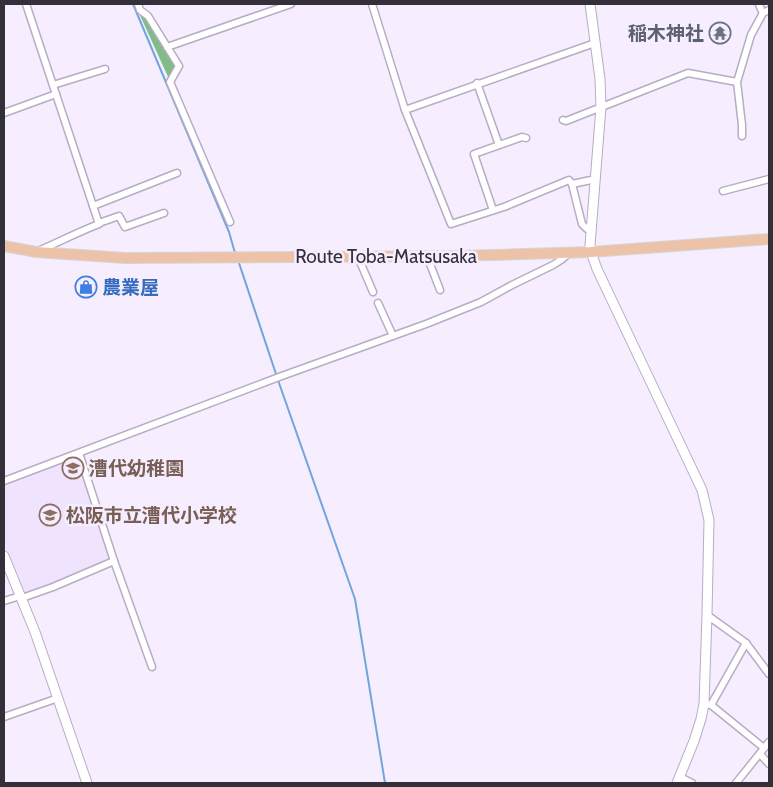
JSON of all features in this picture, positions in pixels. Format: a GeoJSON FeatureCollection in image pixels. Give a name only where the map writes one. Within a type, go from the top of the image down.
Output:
{"type":"FeatureCollection","features":[{"type":"Feature","properties":{"kind":"main road","name":"Route Toba-Matsusaka"},"geometry":{"type":"LineString","coordinates":[[4,246],[36,252],[125,258],[427,256],[591,252],[769,239]]}},
{"type":"Feature","properties":{"kind":"street"},"geometry":{"type":"LineString","coordinates":[[26,4],[99,223]]}},
{"type":"Feature","properties":{"kind":"street"},"geometry":{"type":"LineString","coordinates":[[138,4],[140,10],[148,16],[179,66],[170,82],[230,222]]}},
{"type":"Feature","properties":{"kind":"street"},"geometry":{"type":"LineString","coordinates":[[167,47],[292,4]]}},
{"type":"Feature","properties":{"kind":"street"},"geometry":{"type":"LineString","coordinates":[[372,4],[405,110],[451,224],[519,201],[569,180],[572,184],[582,224],[591,232]]}},
{"type":"Feature","properties":{"kind":"street"},"geometry":{"type":"LineString","coordinates":[[590,4],[600,78],[601,107],[591,252],[604,284],[702,490],[709,520],[707,704]]}},
{"type":"Feature","properties":{"kind":"street"},"geometry":{"type":"LineString","coordinates":[[742,136],[737,82],[751,35],[766,11],[759,4]]}},
{"type":"Feature","properties":{"kind":"street"},"geometry":{"type":"LineString","coordinates":[[405,110],[595,43]]}},
{"type":"Feature","properties":{"kind":"street"},"geometry":{"type":"LineString","coordinates":[[53,85],[105,69]]}},
{"type":"Feature","properties":{"kind":"street"},"geometry":{"type":"LineString","coordinates":[[563,120],[566,121],[688,73],[737,82]]}},
{"type":"Feature","properties":{"kind":"street"},"geometry":{"type":"LineString","coordinates":[[477,84],[499,145]]}},
{"type":"Feature","properties":{"kind":"street"},"geometry":{"type":"LineString","coordinates":[[4,113],[56,94]]}},
{"type":"Feature","properties":{"kind":"street"},"geometry":{"type":"LineString","coordinates":[[493,210],[474,154],[522,137],[526,138]]}},
{"type":"Feature","properties":{"kind":"street"},"geometry":{"type":"LineString","coordinates":[[93,206],[178,173]]}},
{"type":"Feature","properties":{"kind":"street"},"geometry":{"type":"LineString","coordinates":[[572,184],[596,179]]}},
{"type":"Feature","properties":{"kind":"street"},"geometry":{"type":"LineString","coordinates":[[723,191],[769,179]]}},
{"type":"Feature","properties":{"kind":"street"},"geometry":{"type":"LineString","coordinates":[[36,252],[75,233],[119,216],[124,228],[164,213]]}},
{"type":"Feature","properties":{"kind":"street"},"geometry":{"type":"LineString","coordinates":[[4,481],[481,302],[561,260],[570,252]]}},
{"type":"Feature","properties":{"kind":"street"},"geometry":{"type":"LineString","coordinates":[[358,256],[374,292]]}},
{"type":"Feature","properties":{"kind":"street"},"geometry":{"type":"LineString","coordinates":[[427,256],[440,290]]}},
{"type":"Feature","properties":{"kind":"street"},"geometry":{"type":"LineString","coordinates":[[378,302],[393,336]]}},
{"type":"Feature","properties":{"kind":"street"},"geometry":{"type":"LineString","coordinates":[[79,453],[114,561],[152,667]]}},
{"type":"Feature","properties":{"kind":"street"},"geometry":{"type":"LineString","coordinates":[[4,556],[38,639],[87,783]]}},
{"type":"Feature","properties":{"kind":"street"},"geometry":{"type":"LineString","coordinates":[[4,601],[53,587],[114,561]]}},
{"type":"Feature","properties":{"kind":"street"},"geometry":{"type":"LineString","coordinates":[[707,615],[746,643],[769,674]]}},
{"type":"Feature","properties":{"kind":"street"},"geometry":{"type":"LineString","coordinates":[[692,783],[678,780],[707,704],[746,643]]}},
{"type":"Feature","properties":{"kind":"street"},"geometry":{"type":"LineString","coordinates":[[4,717],[58,698]]}},
{"type":"Feature","properties":{"kind":"street"},"geometry":{"type":"LineString","coordinates":[[707,704],[764,748]]}},
{"type":"Feature","properties":{"kind":"street"},"geometry":{"type":"LineString","coordinates":[[736,783],[769,742]]}},
{"type":"Feature","properties":{"kind":"street"},"geometry":{"type":"LineString","coordinates":[[760,754],[769,764]]}},
{"type":"Feature","properties":{"kind":"shaded area","name":"松阪市立漕代小学校"},"geometry":{"type":"Polygon","coordinates":[[[76,456],[110,559],[25,594],[4,545],[4,485],[76,456]]]}},
{"type":"Feature","properties":{"kind":"green space"},"geometry":{"type":"Polygon","coordinates":[[[139,13],[146,18],[177,66],[169,79],[139,13]]]}},
{"type":"Feature","properties":{"kind":"waterway"},"geometry":{"type":"LineString","coordinates":[[133,4],[229,232],[235,253]]}},
{"type":"Feature","properties":{"kind":"waterway"},"geometry":{"type":"LineString","coordinates":[[238,260],[355,599],[385,783]]}},
{"type":"Feature","properties":{"kind":"place","name":"稲木神社"},"geometry":{"type":"Point","coordinates":[720,33]}},
{"type":"Feature","properties":{"kind":"place","name":"農業屋"},"geometry":{"type":"Point","coordinates":[86,287]}},
{"type":"Feature","properties":{"kind":"place","name":"漕代幼稚園"},"geometry":{"type":"Point","coordinates":[73,468]}},
{"type":"Feature","properties":{"kind":"place","name":"松阪市立漕代小学校"},"geometry":{"type":"Point","coordinates":[50,515]}}]}
